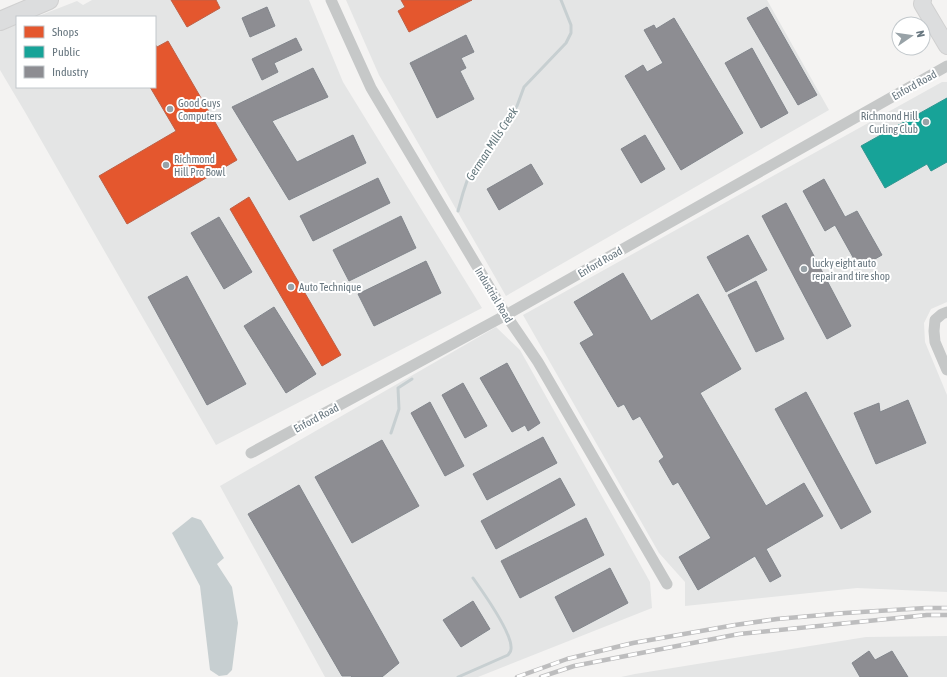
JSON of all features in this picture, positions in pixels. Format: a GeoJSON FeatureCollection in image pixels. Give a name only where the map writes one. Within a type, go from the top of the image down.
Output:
{"type":"FeatureCollection","features":[{"type":"Feature","properties":{"kind":"main road"},"geometry":{"type":"LineString","coordinates":[[0,21],[49,0]]}},
{"type":"Feature","properties":{"kind":"main road"},"geometry":{"type":"LineString","coordinates":[[923,0],[922,4],[947,46]]}},
{"type":"Feature","properties":{"kind":"street","name":"Industrial Road"},"geometry":{"type":"LineString","coordinates":[[331,0],[371,88],[506,315],[538,362],[668,584]]}},
{"type":"Feature","properties":{"kind":"street","name":"Enford Road"},"geometry":{"type":"LineString","coordinates":[[251,453],[506,315],[947,66]]}},
{"type":"Feature","properties":{"kind":"street"},"geometry":{"type":"LineString","coordinates":[[947,312],[935,320],[934,331],[935,342],[947,370]]}},
{"type":"Feature","properties":{"kind":"shaded area"},"geometry":{"type":"Polygon","coordinates":[[[92,0],[309,0],[343,82],[482,308],[216,445],[0,70],[0,31],[16,24],[16,88],[156,88],[156,16],[39,16],[77,1],[83,5],[92,0]]]}},
{"type":"Feature","properties":{"kind":"shaded area"},"geometry":{"type":"Polygon","coordinates":[[[346,0],[767,0],[829,110],[506,296],[379,75],[346,0]]]}},
{"type":"Feature","properties":{"kind":"shaded area"},"geometry":{"type":"Polygon","coordinates":[[[942,82],[947,82],[947,302],[931,309],[924,323],[925,342],[947,395],[947,592],[857,588],[685,606],[685,582],[659,553],[523,315],[942,82]]]}},
{"type":"Feature","properties":{"kind":"shaded area"},"geometry":{"type":"Polygon","coordinates":[[[496,327],[520,350],[650,582],[652,608],[478,677],[325,677],[220,486],[496,327]]]}},
{"type":"Feature","properties":{"kind":"shaded area"},"geometry":{"type":"Polygon","coordinates":[[[192,517],[201,520],[224,558],[217,564],[232,587],[238,623],[232,670],[227,675],[219,676],[210,670],[200,586],[172,533],[192,517]]]}},
{"type":"Feature","properties":{"kind":"shaded area"},"geometry":{"type":"Polygon","coordinates":[[[947,636],[947,677],[621,677],[866,637],[947,636]]]}},
{"type":"Feature","properties":{"kind":"building: Shops"},"geometry":{"type":"Polygon","coordinates":[[[171,0],[216,0],[220,8],[187,27],[171,0]]]}},
{"type":"Feature","properties":{"kind":"building: Shops"},"geometry":{"type":"Polygon","coordinates":[[[401,0],[472,0],[409,32],[398,11],[405,7],[401,0]]]}},
{"type":"Feature","properties":{"kind":"building: Shops"},"geometry":{"type":"Polygon","coordinates":[[[168,41],[237,160],[127,224],[99,176],[176,131],[151,88],[156,88],[156,46],[157,47],[168,41]]]}},
{"type":"Feature","properties":{"kind":"building: Shops"},"geometry":{"type":"Polygon","coordinates":[[[249,197],[341,355],[322,366],[230,209],[249,197]]]}},
{"type":"Feature","properties":{"kind":"building: Public","name":"Richmond Hill Curling Club"},"geometry":{"type":"Polygon","coordinates":[[[947,98],[947,162],[931,171],[927,164],[885,188],[861,146],[947,98]]]}},
{"type":"Feature","properties":{"kind":"building: Industry"},"geometry":{"type":"Polygon","coordinates":[[[267,7],[275,26],[250,37],[242,18],[267,7]]]}},
{"type":"Feature","properties":{"kind":"building: Industry"},"geometry":{"type":"Polygon","coordinates":[[[767,7],[817,95],[798,105],[747,18],[767,7]]]}},
{"type":"Feature","properties":{"kind":"building: Industry"},"geometry":{"type":"Polygon","coordinates":[[[674,18],[743,133],[681,170],[625,76],[643,65],[647,72],[663,63],[644,30],[654,25],[656,29],[674,18]]]}},
{"type":"Feature","properties":{"kind":"building: Industry"},"geometry":{"type":"Polygon","coordinates":[[[466,35],[474,52],[461,58],[466,68],[460,71],[474,99],[437,118],[410,63],[466,35]]]}},
{"type":"Feature","properties":{"kind":"building: Industry"},"geometry":{"type":"Polygon","coordinates":[[[296,38],[302,50],[274,63],[278,72],[262,80],[252,59],[296,38]]]}},
{"type":"Feature","properties":{"kind":"building: Industry"},"geometry":{"type":"Polygon","coordinates":[[[752,48],[788,113],[761,128],[725,63],[752,48]]]}},
{"type":"Feature","properties":{"kind":"building: Industry"},"geometry":{"type":"Polygon","coordinates":[[[313,68],[328,97],[272,121],[297,162],[353,135],[366,163],[289,200],[232,107],[313,68]]]}},
{"type":"Feature","properties":{"kind":"building: Industry"},"geometry":{"type":"Polygon","coordinates":[[[645,135],[665,169],[641,183],[621,149],[645,135]]]}},
{"type":"Feature","properties":{"kind":"building: Industry"},"geometry":{"type":"Polygon","coordinates":[[[531,164],[543,184],[499,210],[487,189],[531,164]]]}},
{"type":"Feature","properties":{"kind":"building: Industry"},"geometry":{"type":"Polygon","coordinates":[[[378,178],[390,203],[313,241],[300,216],[378,178]]]}},
{"type":"Feature","properties":{"kind":"building: Industry"},"geometry":{"type":"Polygon","coordinates":[[[824,179],[845,217],[857,211],[882,255],[859,268],[835,225],[825,231],[803,191],[824,179]]]}},
{"type":"Feature","properties":{"kind":"building: Industry"},"geometry":{"type":"Polygon","coordinates":[[[786,203],[851,326],[827,339],[762,216],[786,203]]]}},
{"type":"Feature","properties":{"kind":"building: Industry"},"geometry":{"type":"Polygon","coordinates":[[[401,216],[416,248],[349,281],[333,250],[401,216]]]}},
{"type":"Feature","properties":{"kind":"building: Industry"},"geometry":{"type":"Polygon","coordinates":[[[219,217],[252,272],[224,289],[191,233],[219,217]]]}},
{"type":"Feature","properties":{"kind":"building: Industry"},"geometry":{"type":"Polygon","coordinates":[[[748,235],[767,270],[726,292],[707,257],[748,235]]]}},
{"type":"Feature","properties":{"kind":"building: Industry"},"geometry":{"type":"Polygon","coordinates":[[[426,261],[441,293],[374,326],[358,294],[426,261]]]}},
{"type":"Feature","properties":{"kind":"building: Industry"},"geometry":{"type":"Polygon","coordinates":[[[623,273],[651,321],[698,294],[741,369],[700,393],[766,506],[804,483],[823,516],[766,549],[781,576],[770,582],[755,556],[698,590],[679,557],[711,538],[678,482],[673,485],[659,461],[664,457],[640,416],[633,420],[624,404],[618,407],[580,343],[594,335],[574,302],[623,273]]]}},
{"type":"Feature","properties":{"kind":"building: Industry"},"geometry":{"type":"Polygon","coordinates":[[[187,276],[246,384],[207,405],[148,297],[187,276]]]}},
{"type":"Feature","properties":{"kind":"building: Industry"},"geometry":{"type":"Polygon","coordinates":[[[756,281],[784,339],[756,352],[728,295],[756,281]]]}},
{"type":"Feature","properties":{"kind":"building: Industry"},"geometry":{"type":"Polygon","coordinates":[[[274,307],[316,374],[286,393],[244,326],[274,307]]]}},
{"type":"Feature","properties":{"kind":"building: Industry"},"geometry":{"type":"Polygon","coordinates":[[[507,363],[540,423],[528,431],[525,425],[512,432],[480,378],[507,363]]]}},
{"type":"Feature","properties":{"kind":"building: Industry"},"geometry":{"type":"Polygon","coordinates":[[[463,383],[487,426],[465,438],[442,395],[463,383]]]}},
{"type":"Feature","properties":{"kind":"building: Industry"},"geometry":{"type":"Polygon","coordinates":[[[806,392],[871,512],[841,529],[775,409],[806,392]]]}},
{"type":"Feature","properties":{"kind":"building: Industry"},"geometry":{"type":"Polygon","coordinates":[[[908,400],[926,443],[876,464],[854,413],[879,403],[880,412],[908,400]]]}},
{"type":"Feature","properties":{"kind":"building: Industry"},"geometry":{"type":"Polygon","coordinates":[[[430,402],[464,466],[445,476],[411,413],[430,402]]]}},
{"type":"Feature","properties":{"kind":"building: Industry"},"geometry":{"type":"Polygon","coordinates":[[[543,437],[557,463],[487,500],[473,474],[543,437]]]}},
{"type":"Feature","properties":{"kind":"building: Industry"},"geometry":{"type":"Polygon","coordinates":[[[382,440],[419,506],[352,543],[315,477],[382,440]]]}},
{"type":"Feature","properties":{"kind":"building: Industry"},"geometry":{"type":"Polygon","coordinates":[[[560,478],[575,505],[496,549],[481,521],[560,478]]]}},
{"type":"Feature","properties":{"kind":"building: Industry"},"geometry":{"type":"Polygon","coordinates":[[[299,485],[399,663],[382,677],[342,676],[248,514],[299,485]]]}},
{"type":"Feature","properties":{"kind":"building: Industry"},"geometry":{"type":"Polygon","coordinates":[[[586,518],[604,555],[520,598],[501,561],[586,518]]]}},
{"type":"Feature","properties":{"kind":"building: Industry"},"geometry":{"type":"Polygon","coordinates":[[[610,568],[628,603],[573,632],[555,597],[610,568]]]}},
{"type":"Feature","properties":{"kind":"building: Industry"},"geometry":{"type":"Polygon","coordinates":[[[473,601],[490,629],[461,647],[443,620],[473,601]]]}},
{"type":"Feature","properties":{"kind":"building: Industry"},"geometry":{"type":"Polygon","coordinates":[[[869,651],[875,660],[892,651],[908,677],[860,677],[852,663],[869,651]]]}},
{"type":"Feature","properties":{"kind":"waterway","name":"German Mills Creek"},"geometry":{"type":"LineString","coordinates":[[458,211],[469,175],[517,106],[524,87],[566,43],[571,33],[571,25],[561,0]]}},
{"type":"Feature","properties":{"kind":"waterway","name":"German Mills Creek"},"geometry":{"type":"LineString","coordinates":[[391,433],[399,409],[398,388],[412,379]]}},
{"type":"Feature","properties":{"kind":"waterway","name":"German Mills Creek"},"geometry":{"type":"LineString","coordinates":[[458,677],[508,655],[511,650],[510,642],[502,624],[473,578]]}},
{"type":"Feature","properties":{"kind":"railway"},"geometry":{"type":"LineString","coordinates":[[517,677],[567,659],[633,643],[735,625],[777,619],[845,613],[947,608]]}},
{"type":"Feature","properties":{"kind":"railway"},"geometry":{"type":"LineString","coordinates":[[541,677],[574,666],[739,634],[927,615],[947,615]]}},
{"type":"Feature","properties":{"kind":"place","name":"Good Guys Computers"},"geometry":{"type":"Point","coordinates":[170,109]}},
{"type":"Feature","properties":{"kind":"place","name":"Richmond Hill Curling Club"},"geometry":{"type":"Point","coordinates":[926,122]}},
{"type":"Feature","properties":{"kind":"place","name":"Richmond Hill Pro Bowl"},"geometry":{"type":"Point","coordinates":[166,165]}},
{"type":"Feature","properties":{"kind":"place","name":"lucky eight auto repair and tire shop"},"geometry":{"type":"Point","coordinates":[804,269]}},
{"type":"Feature","properties":{"kind":"place","name":"Auto Technique"},"geometry":{"type":"Point","coordinates":[291,287]}}]}
